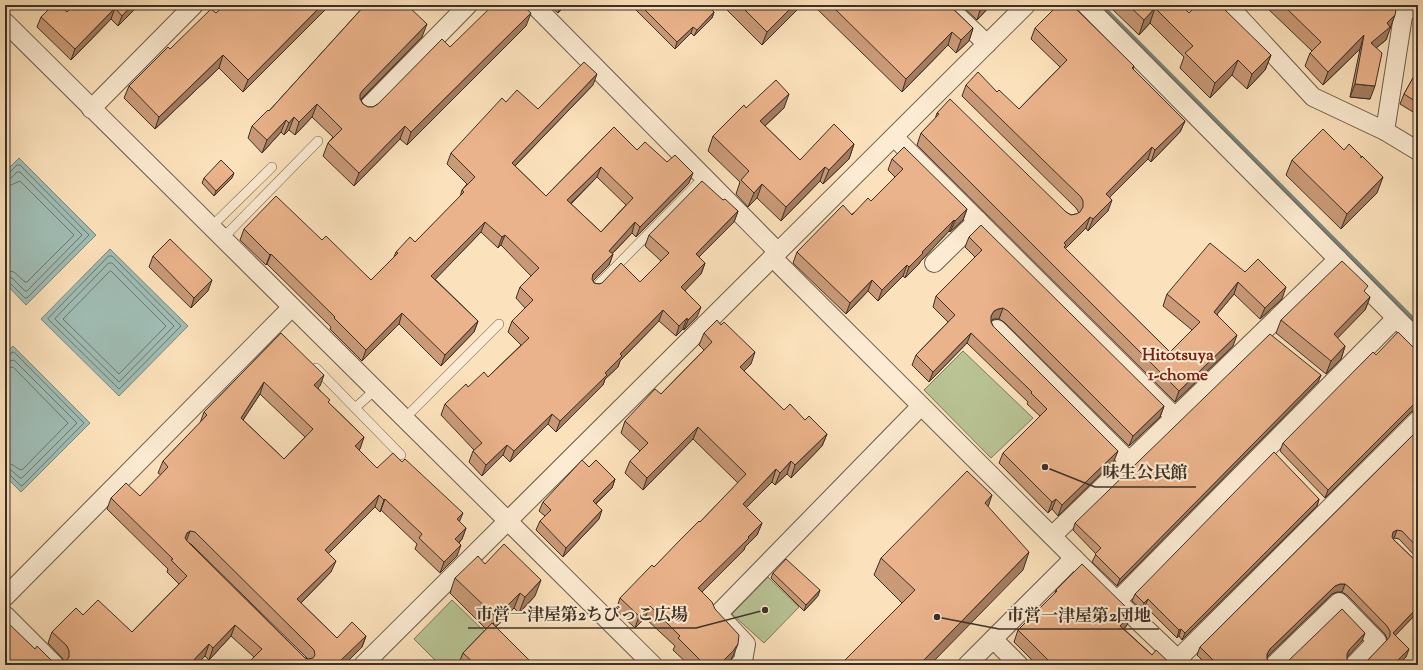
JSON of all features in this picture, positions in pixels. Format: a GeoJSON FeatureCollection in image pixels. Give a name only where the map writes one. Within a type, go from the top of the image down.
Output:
{"type":"FeatureCollection","features":[{"type":"Feature","properties":{"kind":"street"},"geometry":{"type":"LineString","coordinates":[[91,109],[194,5]]}},
{"type":"Feature","properties":{"kind":"street"},"geometry":{"type":"LineString","coordinates":[[366,109],[468,5]]}},
{"type":"Feature","properties":{"kind":"street"},"geometry":{"type":"LineString","coordinates":[[534,5],[704,178],[775,255],[921,406],[1117,601],[1181,662],[1325,506],[1418,420]]}},
{"type":"Feature","properties":{"kind":"street"},"geometry":{"type":"LineString","coordinates":[[946,5],[987,44]]}},
{"type":"Feature","properties":{"kind":"street"},"geometry":{"type":"LineString","coordinates":[[363,665],[894,137],[946,96],[987,44],[1026,5]]}},
{"type":"Feature","properties":{"kind":"street"},"geometry":{"type":"LineString","coordinates":[[1086,5],[1418,340]]}},
{"type":"Feature","properties":{"kind":"street"},"geometry":{"type":"LineString","coordinates":[[1228,5],[1313,97],[1385,131],[1418,151]]}},
{"type":"Feature","properties":{"kind":"street"},"geometry":{"type":"LineString","coordinates":[[1385,131],[1403,16],[1410,5]]}},
{"type":"Feature","properties":{"kind":"street"},"geometry":{"type":"LineString","coordinates":[[5,22],[653,665]]}},
{"type":"Feature","properties":{"kind":"street"},"geometry":{"type":"LineString","coordinates":[[894,137],[1175,417]]}},
{"type":"Feature","properties":{"kind":"street"},"geometry":{"type":"LineString","coordinates":[[934,263],[978,220]]}},
{"type":"Feature","properties":{"kind":"street"},"geometry":{"type":"LineString","coordinates":[[1052,536],[1175,417],[1268,333],[1338,259]]}},
{"type":"Feature","properties":{"kind":"street"},"geometry":{"type":"LineString","coordinates":[[5,597],[292,307]]}},
{"type":"Feature","properties":{"kind":"street"},"geometry":{"type":"LineString","coordinates":[[1117,601],[1271,450],[1328,382],[1396,318]]}},
{"type":"Feature","properties":{"kind":"street"},"geometry":{"type":"LineString","coordinates":[[997,329],[1129,461]]}},
{"type":"Feature","properties":{"kind":"street"},"geometry":{"type":"LineString","coordinates":[[739,665],[743,661],[746,644],[718,614],[921,406]]}},
{"type":"Feature","properties":{"kind":"street"},"geometry":{"type":"LineString","coordinates":[[967,665],[1074,558]]}},
{"type":"Feature","properties":{"kind":"street"},"geometry":{"type":"LineString","coordinates":[[1274,665],[1339,602],[1377,641],[1354,665]]}},
{"type":"Feature","properties":{"kind":"street"},"geometry":{"type":"LineString","coordinates":[[5,615],[55,665]]}},
{"type":"Feature","properties":{"kind":"street"},"geometry":{"type":"LineString","coordinates":[[993,639],[1019,665]]}},
{"type":"Feature","properties":{"kind":"lane"},"geometry":{"type":"LineString","coordinates":[[217,232],[318,141]]}},
{"type":"Feature","properties":{"kind":"lane"},"geometry":{"type":"LineString","coordinates":[[217,232],[272,167]]}},
{"type":"Feature","properties":{"kind":"lane"},"geometry":{"type":"LineString","coordinates":[[594,289],[704,178]]}},
{"type":"Feature","properties":{"kind":"lane"},"geometry":{"type":"LineString","coordinates":[[405,418],[499,324]]}},
{"type":"Feature","properties":{"kind":"lane"},"geometry":{"type":"LineString","coordinates":[[311,363],[401,455]]}},
{"type":"Feature","properties":{"kind":"lane"},"geometry":{"type":"LineString","coordinates":[[355,408],[376,389]]}},
{"type":"Feature","properties":{"kind":"green space"},"geometry":{"type":"Polygon","coordinates":[[[963,351],[1033,418],[991,458],[924,390],[963,351]]]}},
{"type":"Feature","properties":{"kind":"green space"},"geometry":{"type":"Polygon","coordinates":[[[768,577],[799,607],[764,643],[732,614],[768,577]]]}},
{"type":"Feature","properties":{"kind":"green space"},"geometry":{"type":"Polygon","coordinates":[[[452,600],[487,634],[456,665],[440,665],[414,639],[452,600]]]}},
{"type":"Feature","properties":{"kind":"water"},"geometry":{"type":"Polygon","coordinates":[[[19,158],[96,235],[26,305],[5,283],[5,172],[19,158]]]}},
{"type":"Feature","properties":{"kind":"water"},"geometry":{"type":"Polygon","coordinates":[[[110,249],[188,326],[119,396],[41,319],[110,249]]]}},
{"type":"Feature","properties":{"kind":"water"},"geometry":{"type":"Polygon","coordinates":[[[13,346],[90,423],[21,492],[5,476],[5,354],[13,346]]]}},
{"type":"Feature","properties":{"kind":"building"},"geometry":{"type":"Polygon","coordinates":[[[53,5],[59,5],[67,12],[74,5],[132,5],[122,16],[115,8],[75,49],[41,17],[53,5]]]}},
{"type":"Feature","properties":{"kind":"building"},"geometry":{"type":"Polygon","coordinates":[[[225,5],[322,5],[248,80],[223,55],[159,117],[129,86],[168,47],[170,49],[211,9],[216,13],[225,5]]]}},
{"type":"Feature","properties":{"kind":"building"},"geometry":{"type":"Polygon","coordinates":[[[365,5],[409,5],[408,6],[427,24],[360,94],[360,99],[363,104],[368,107],[373,107],[378,104],[442,39],[450,47],[493,5],[522,5],[531,13],[411,132],[405,126],[359,173],[328,143],[342,129],[317,104],[299,122],[294,117],[289,123],[286,120],[267,140],[252,126],[268,110],[269,111],[365,5]]]}},
{"type":"Feature","properties":{"kind":"building"},"geometry":{"type":"Polygon","coordinates":[[[640,5],[707,5],[714,12],[697,30],[693,27],[677,42],[640,5]]]}},
{"type":"Feature","properties":{"kind":"building"},"geometry":{"type":"Polygon","coordinates":[[[740,5],[794,5],[767,32],[740,5]]]}},
{"type":"Feature","properties":{"kind":"building"},"geometry":{"type":"Polygon","coordinates":[[[831,5],[949,5],[973,28],[961,40],[952,32],[906,79],[831,5]]]}},
{"type":"Feature","properties":{"kind":"building"},"geometry":{"type":"Polygon","coordinates":[[[1058,5],[1072,5],[1134,66],[1132,68],[1185,121],[1155,150],[1152,147],[1106,194],[1112,200],[1093,219],[1090,217],[1064,243],[1066,245],[1064,247],[1170,352],[1200,322],[1167,294],[1210,243],[1245,272],[1258,259],[1286,287],[1265,308],[1238,282],[1214,312],[1237,335],[1179,391],[921,133],[939,114],[937,113],[950,99],[1066,212],[1071,215],[1080,212],[1083,207],[1081,197],[966,85],[978,72],[997,92],[999,90],[1019,109],[1067,60],[1035,28],[1058,5]]]}},
{"type":"Feature","properties":{"kind":"building"},"geometry":{"type":"Polygon","coordinates":[[[1128,5],[1181,5],[1189,13],[1197,5],[1220,5],[1271,55],[1252,74],[1238,60],[1215,83],[1185,53],[1193,46],[1155,8],[1144,20],[1128,5]]]}},
{"type":"Feature","properties":{"kind":"building"},"geometry":{"type":"Polygon","coordinates":[[[1283,5],[1396,5],[1394,7],[1396,10],[1395,15],[1387,23],[1390,27],[1371,43],[1382,53],[1375,86],[1355,84],[1364,35],[1328,72],[1310,53],[1321,42],[1283,5]]]}},
{"type":"Feature","properties":{"kind":"building"},"geometry":{"type":"Polygon","coordinates":[[[584,62],[597,74],[512,163],[546,196],[614,127],[637,150],[645,142],[667,162],[675,155],[693,173],[640,227],[635,222],[609,251],[613,254],[593,274],[592,279],[594,283],[602,283],[621,263],[640,282],[669,253],[649,235],[702,181],[738,211],[696,254],[705,263],[681,287],[701,307],[688,320],[687,318],[679,326],[663,310],[620,354],[622,356],[605,373],[607,375],[560,421],[552,414],[514,451],[507,445],[486,465],[473,451],[482,443],[445,404],[466,384],[468,387],[484,372],[488,377],[529,338],[512,321],[533,300],[520,287],[539,268],[505,235],[502,237],[485,222],[431,276],[478,321],[445,355],[402,313],[366,350],[334,318],[335,317],[244,229],[276,196],[322,240],[326,236],[371,280],[398,253],[396,252],[410,237],[415,242],[464,192],[462,190],[475,177],[451,153],[502,98],[506,102],[517,90],[538,109],[584,62]],[[601,167],[567,200],[601,232],[633,198],[601,167]]]}},
{"type":"Feature","properties":{"kind":"building"},"geometry":{"type":"Polygon","coordinates":[[[1418,69],[1418,103],[1404,94],[1418,69]]]}},
{"type":"Feature","properties":{"kind":"building"},"geometry":{"type":"Polygon","coordinates":[[[776,80],[789,94],[760,121],[800,160],[834,124],[854,144],[829,170],[825,167],[786,207],[762,184],[754,193],[741,180],[749,171],[713,136],[744,105],[746,108],[776,80]]]}},
{"type":"Feature","properties":{"kind":"building"},"geometry":{"type":"Polygon","coordinates":[[[1323,129],[1344,150],[1349,144],[1361,156],[1361,158],[1362,156],[1383,177],[1347,214],[1292,160],[1323,129]]]}},
{"type":"Feature","properties":{"kind":"building"},"geometry":{"type":"Polygon","coordinates":[[[904,147],[967,209],[922,252],[923,253],[909,267],[907,265],[882,290],[872,280],[850,303],[797,252],[843,205],[852,215],[868,198],[871,201],[903,169],[892,159],[904,147]]]}},
{"type":"Feature","properties":{"kind":"building"},"geometry":{"type":"Polygon","coordinates":[[[221,160],[234,173],[216,191],[204,178],[221,160]]]}},
{"type":"Feature","properties":{"kind":"building"},"geometry":{"type":"Polygon","coordinates":[[[981,225],[1164,406],[1133,436],[1008,311],[1003,308],[994,311],[991,316],[993,326],[1118,451],[1062,505],[1056,499],[1052,502],[1003,453],[1047,409],[1031,393],[1032,392],[971,333],[933,372],[916,355],[955,315],[936,296],[982,250],[969,237],[981,225]]]}},
{"type":"Feature","properties":{"kind":"building"},"geometry":{"type":"Polygon","coordinates":[[[170,239],[212,280],[194,298],[153,256],[170,239]]]}},
{"type":"Feature","properties":{"kind":"building"},"geometry":{"type":"Polygon","coordinates":[[[1342,261],[1368,286],[1364,291],[1370,297],[1334,334],[1345,346],[1331,361],[1281,320],[1342,261]]]}},
{"type":"Feature","properties":{"kind":"building"},"geometry":{"type":"Polygon","coordinates":[[[717,320],[721,325],[724,322],[755,352],[740,367],[784,410],[790,404],[805,420],[809,416],[827,434],[795,465],[791,461],[780,473],[776,469],[743,504],[762,523],[748,537],[749,538],[698,588],[712,602],[715,609],[739,635],[738,644],[719,665],[705,665],[678,638],[680,636],[650,606],[639,616],[620,598],[652,565],[654,567],[699,521],[700,522],[746,474],[698,427],[647,478],[630,461],[648,443],[625,421],[655,389],[661,394],[712,342],[704,333],[717,320]]]}},
{"type":"Feature","properties":{"kind":"building"},"geometry":{"type":"Polygon","coordinates":[[[1398,332],[1418,352],[1418,402],[1414,404],[1328,490],[1283,443],[1373,352],[1376,355],[1398,332]]]}},
{"type":"Feature","properties":{"kind":"building"},"geometry":{"type":"Polygon","coordinates":[[[281,333],[324,375],[314,385],[330,400],[328,402],[364,437],[355,446],[377,468],[393,453],[402,462],[405,459],[463,513],[457,519],[466,528],[455,539],[461,545],[444,562],[419,538],[422,534],[379,495],[325,550],[336,561],[297,599],[337,638],[352,622],[366,636],[339,662],[319,663],[319,665],[246,665],[262,649],[235,625],[213,648],[209,644],[189,665],[5,665],[5,620],[35,649],[37,646],[56,664],[61,664],[69,657],[69,651],[67,646],[52,632],[76,608],[83,615],[98,600],[132,632],[187,576],[171,560],[173,559],[111,498],[126,483],[140,496],[168,467],[163,461],[207,415],[204,412],[281,333]],[[264,382],[241,418],[284,459],[313,429],[264,382]],[[190,531],[187,533],[185,538],[187,541],[305,658],[313,658],[315,655],[314,650],[195,532],[190,531]]]}},
{"type":"Feature","properties":{"kind":"building"},"geometry":{"type":"Polygon","coordinates":[[[1270,334],[1321,375],[1120,579],[1095,554],[1101,548],[1075,523],[1270,334]]]}},
{"type":"Feature","properties":{"kind":"building"},"geometry":{"type":"Polygon","coordinates":[[[1418,430],[1418,548],[1402,531],[1397,530],[1393,532],[1392,537],[1418,563],[1418,607],[1393,633],[1409,649],[1393,665],[1363,665],[1387,640],[1390,636],[1390,631],[1387,626],[1349,587],[1345,584],[1340,584],[1335,586],[1270,649],[1267,654],[1267,659],[1271,665],[1218,665],[1200,647],[1418,430]]]}},
{"type":"Feature","properties":{"kind":"building"},"geometry":{"type":"Polygon","coordinates":[[[1274,452],[1319,499],[1185,633],[1181,629],[1179,630],[1148,599],[1144,603],[1135,594],[1274,452]]]}},
{"type":"Feature","properties":{"kind":"building"},"geometry":{"type":"Polygon","coordinates":[[[582,460],[589,467],[596,460],[615,479],[593,501],[602,510],[566,548],[540,521],[551,510],[543,502],[582,460]]]}},
{"type":"Feature","properties":{"kind":"building"},"geometry":{"type":"Polygon","coordinates":[[[967,471],[992,495],[985,503],[1029,552],[919,665],[840,665],[915,590],[881,558],[967,471]]]}},
{"type":"Feature","properties":{"kind":"building"},"geometry":{"type":"Polygon","coordinates":[[[504,544],[541,580],[525,597],[520,593],[496,617],[455,578],[478,556],[485,564],[504,544]]]}},
{"type":"Feature","properties":{"kind":"building"},"geometry":{"type":"Polygon","coordinates":[[[786,559],[820,590],[806,605],[773,573],[786,559]]]}},
{"type":"Feature","properties":{"kind":"building"},"geometry":{"type":"Polygon","coordinates":[[[1082,564],[1132,613],[1120,626],[1152,655],[1156,650],[1172,665],[1053,665],[1018,630],[1082,564]]]}},
{"type":"Feature","properties":{"kind":"building"},"geometry":{"type":"Polygon","coordinates":[[[1342,609],[1365,633],[1347,654],[1347,660],[1351,665],[1284,665],[1342,609]]]}},
{"type":"Feature","properties":{"kind":"building"},"geometry":{"type":"Polygon","coordinates":[[[492,623],[532,663],[530,665],[476,665],[463,653],[492,623]]]}},
{"type":"Feature","properties":{"kind":"building"},"geometry":{"type":"Polygon","coordinates":[[[585,660],[590,665],[580,665],[585,660]]]}},
{"type":"Feature","properties":{"kind":"waterway"},"geometry":{"type":"LineString","coordinates":[[1099,5],[1418,326]]}},
{"type":"Feature","properties":{"kind":"place","name":"味生公民館"},"geometry":{"type":"Point","coordinates":[1045,467]}},
{"type":"Feature","properties":{"kind":"place","name":"市営一津屋第2ちびっこ広場"},"geometry":{"type":"Point","coordinates":[765,610]}},
{"type":"Feature","properties":{"kind":"place","name":"市営一津屋第2団地"},"geometry":{"type":"Point","coordinates":[937,617]}},
{"type":"Feature","properties":{"kind":"district","name":"Hitotsuya 1-chome"},"geometry":{"type":"Point","coordinates":[1178,364]}}]}
